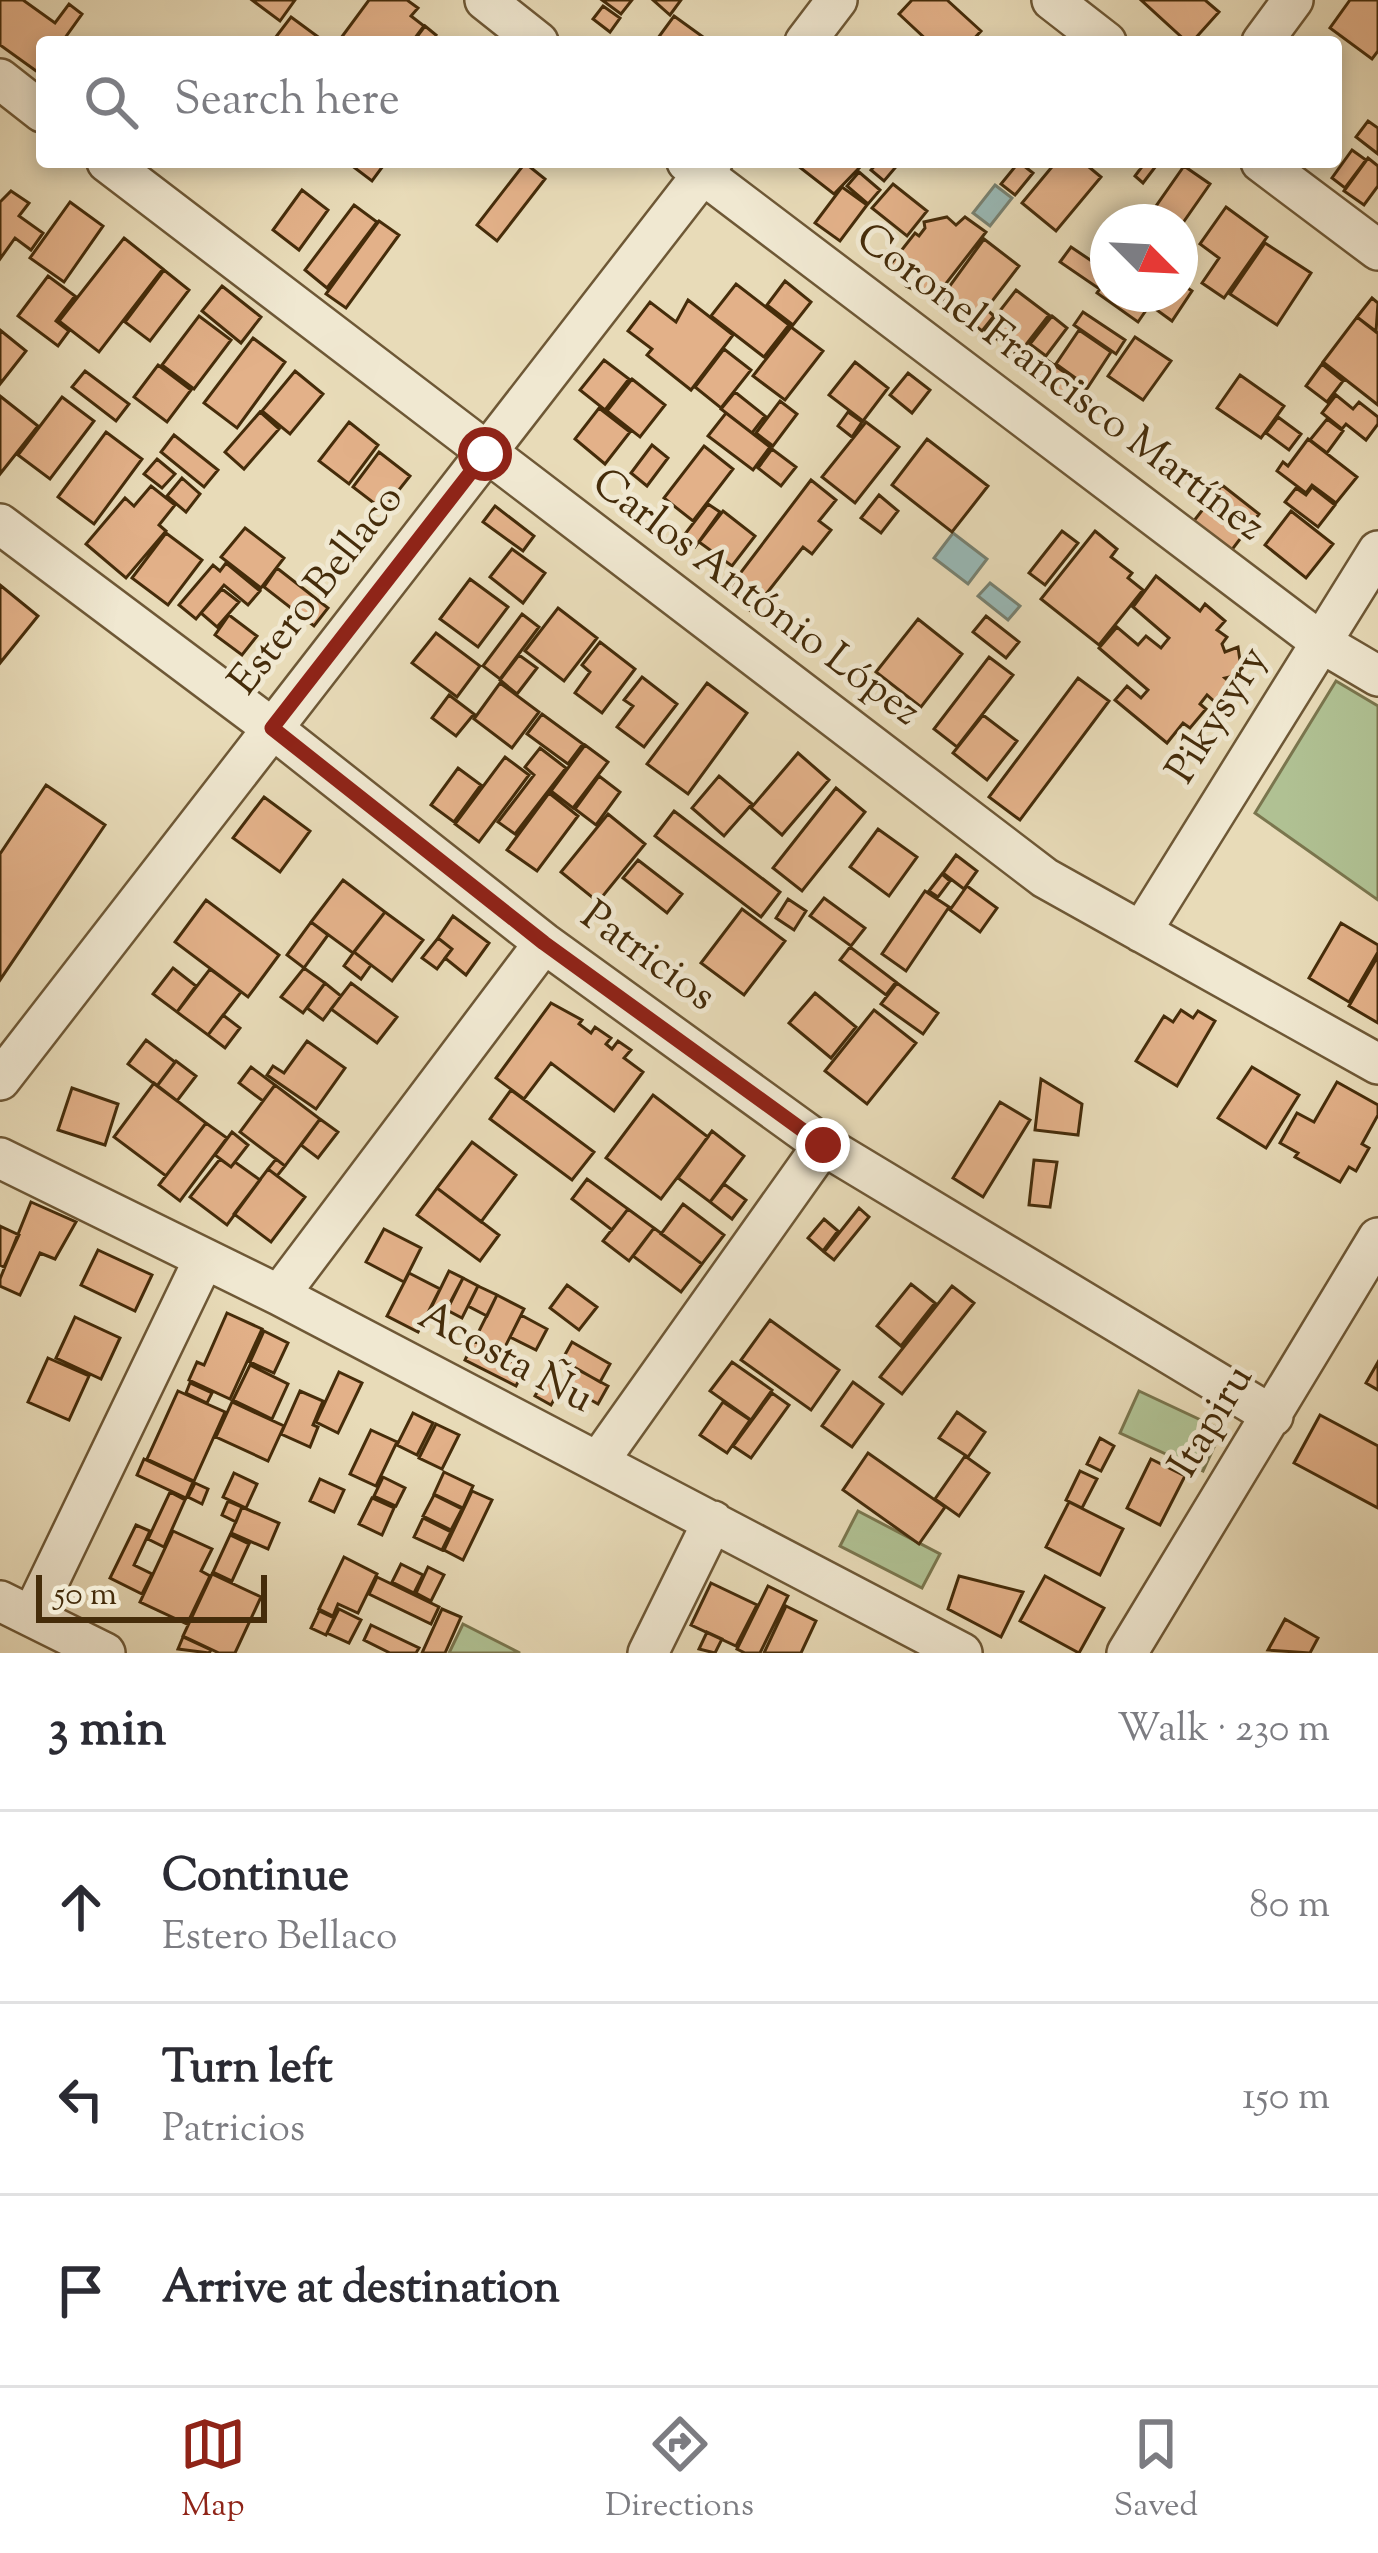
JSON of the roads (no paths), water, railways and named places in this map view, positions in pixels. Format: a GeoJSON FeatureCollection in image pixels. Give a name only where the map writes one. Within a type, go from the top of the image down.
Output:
{"type":"FeatureCollection","features":[{"type":"Feature","properties":{"kind":"street"},"geometry":{"type":"LineString","coordinates":[[485,0],[530,36]]}},
{"type":"Feature","properties":{"kind":"street"},"geometry":{"type":"LineString","coordinates":[[810,36],[837,0]]}},
{"type":"Feature","properties":{"kind":"street"},"geometry":{"type":"LineString","coordinates":[[1052,0],[1098,36]]}},
{"type":"Feature","properties":{"kind":"street"},"geometry":{"type":"LineString","coordinates":[[1266,36],[1293,0]]}},
{"type":"Feature","properties":{"kind":"street"},"geometry":{"type":"LineString","coordinates":[[0,80],[36,107]]}},
{"type":"Feature","properties":{"kind":"street","name":"Carlos António López"},"geometry":{"type":"LineString","coordinates":[[115,168],[1045,878],[1378,1064]]}},
{"type":"Feature","properties":{"kind":"street","name":"Estero Bellaco"},"geometry":{"type":"LineString","coordinates":[[0,1080],[485,454],[699,168]]}},
{"type":"Feature","properties":{"kind":"street","name":"Coronel Francisco Martínez"},"geometry":{"type":"LineString","coordinates":[[703,168],[1322,643],[1378,676]]}},
{"type":"Feature","properties":{"kind":"street"},"geometry":{"type":"LineString","coordinates":[[1270,168],[1378,250]]}},
{"type":"Feature","properties":{"kind":"street","name":"Patricios"},"geometry":{"type":"LineString","coordinates":[[0,524],[272,728],[544,943],[823,1145],[1274,1416]]}},
{"type":"Feature","properties":{"kind":"street","name":"Pikysyry"},"geometry":{"type":"LineString","coordinates":[[1141,932],[1378,550]]}},
{"type":"Feature","properties":{"kind":"street"},"geometry":{"type":"LineString","coordinates":[[279,1294],[544,943]]}},
{"type":"Feature","properties":{"kind":"street"},"geometry":{"type":"LineString","coordinates":[[598,1462],[823,1145]]}},
{"type":"Feature","properties":{"kind":"street","name":"Acosta Ñu"},"geometry":{"type":"LineString","coordinates":[[0,1158],[203,1261],[279,1294],[962,1653]]}},
{"type":"Feature","properties":{"kind":"street","name":"Itapiru"},"geometry":{"type":"LineString","coordinates":[[1127,1653],[1378,1238]]}},
{"type":"Feature","properties":{"kind":"street"},"geometry":{"type":"LineString","coordinates":[[105,1653],[16,1609],[203,1261]]}},
{"type":"Feature","properties":{"kind":"street"},"geometry":{"type":"LineString","coordinates":[[648,1653],[713,1521]]}},
{"type":"Feature","properties":{"kind":"water"},"geometry":{"type":"Polygon","coordinates":[[[995,185],[1012,198],[990,226],[973,213],[995,185]]]}},
{"type":"Feature","properties":{"kind":"water"},"geometry":{"type":"Polygon","coordinates":[[[953,533],[987,559],[968,584],[934,558],[953,533]]]}},
{"type":"Feature","properties":{"kind":"water"},"geometry":{"type":"Polygon","coordinates":[[[990,583],[1020,606],[1008,620],[978,596],[990,583]]]}}]}
